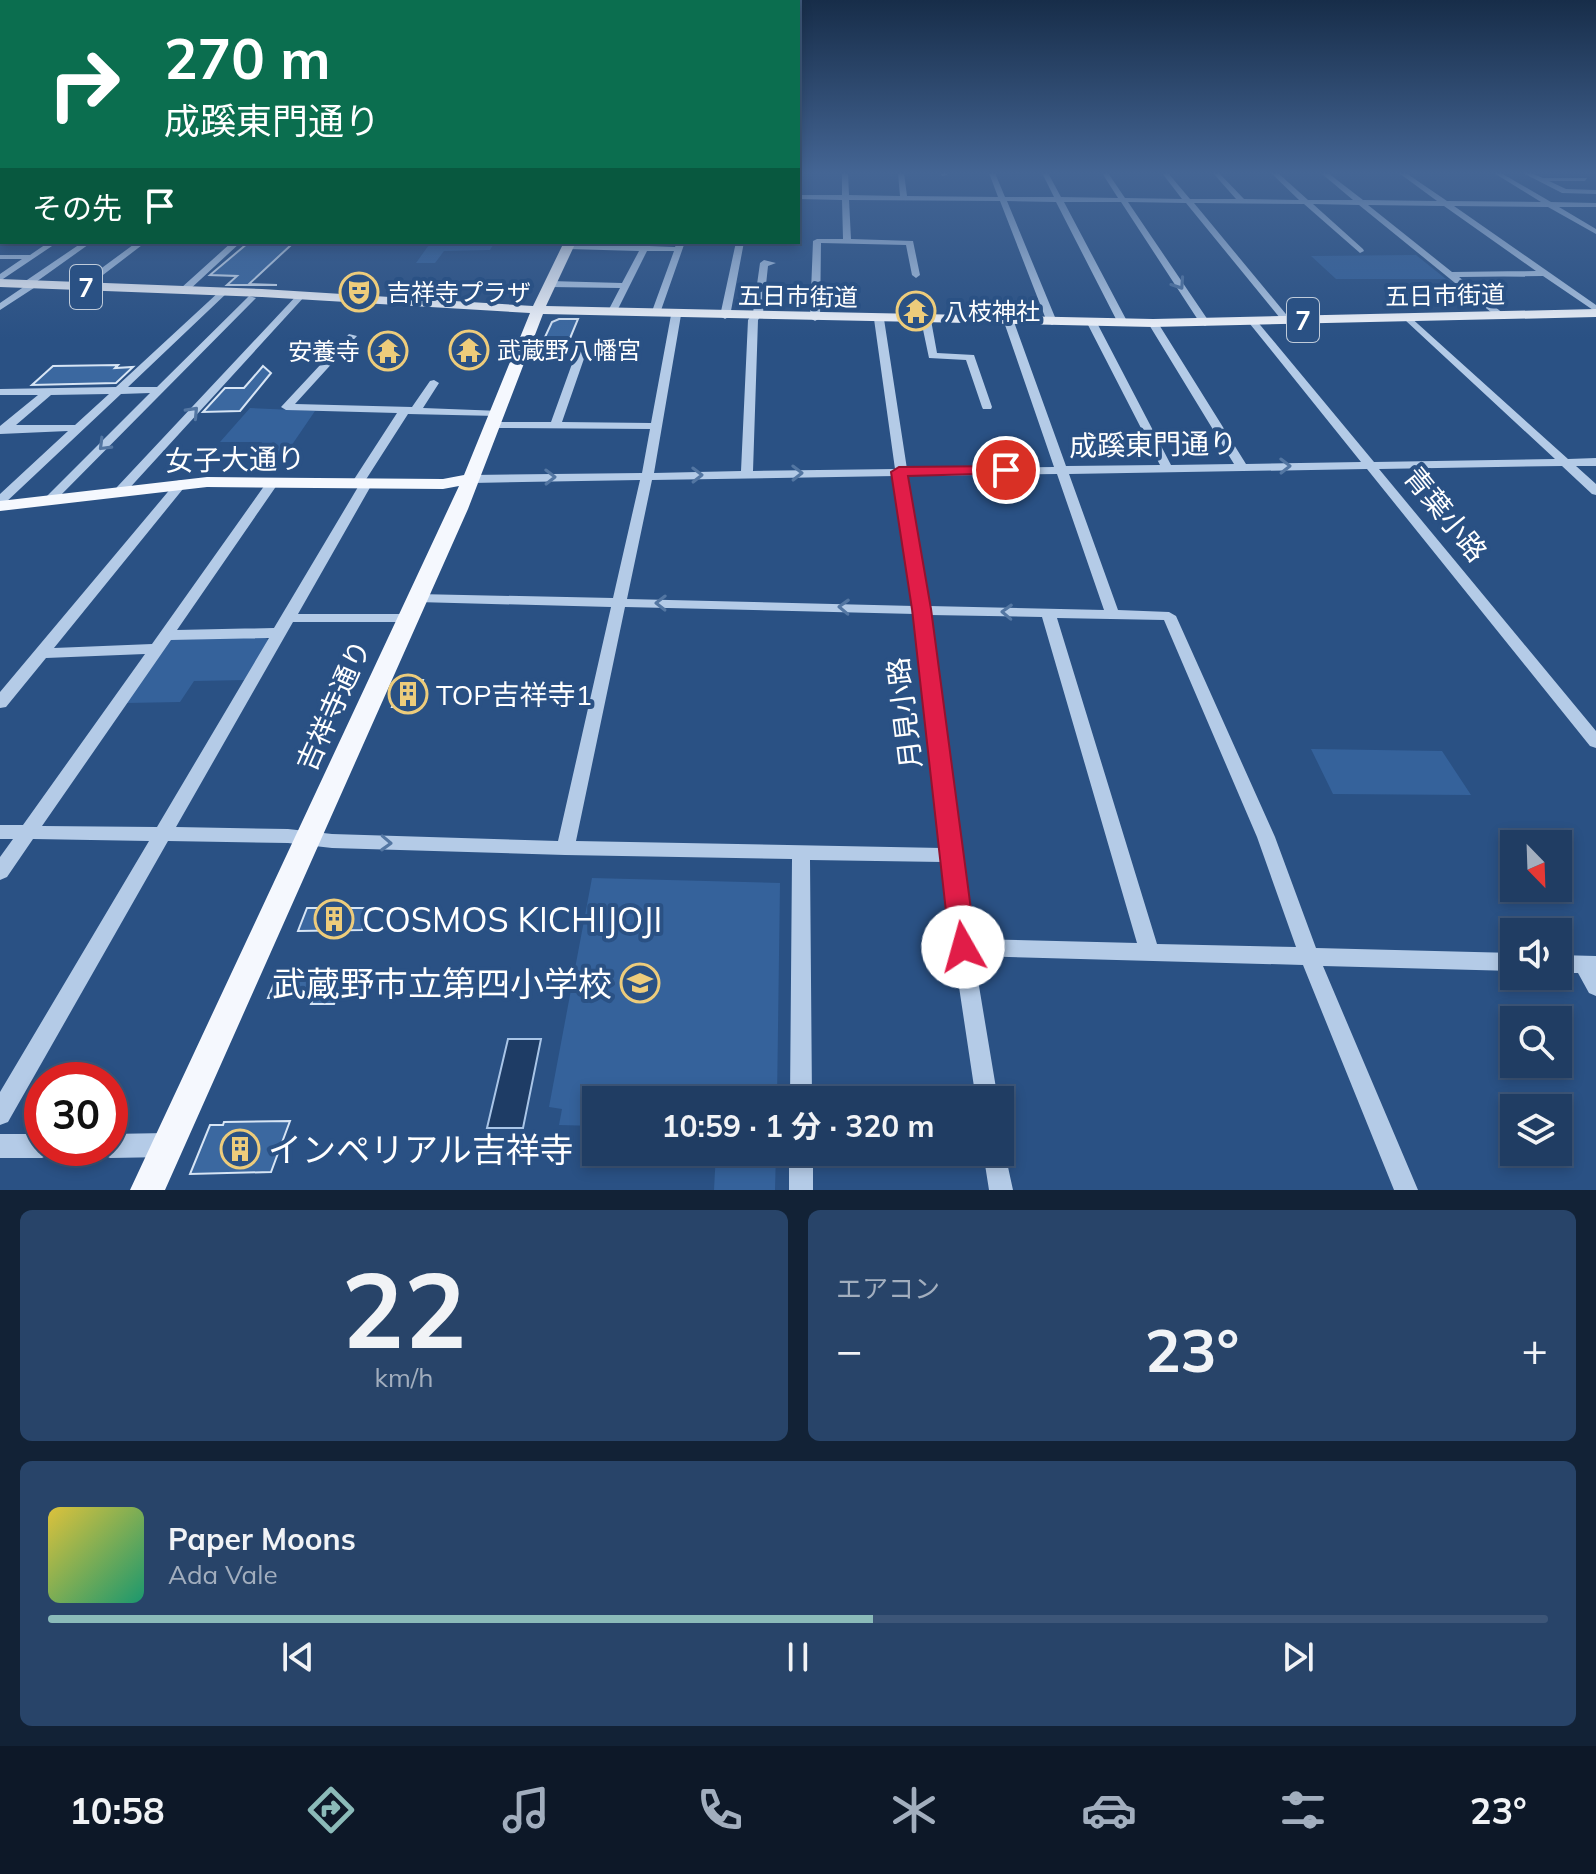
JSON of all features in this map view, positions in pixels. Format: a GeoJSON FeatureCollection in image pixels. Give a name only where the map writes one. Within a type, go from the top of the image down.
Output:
{"type":"FeatureCollection","features":[{"type":"Feature","properties":{"kind":"main road","name":"吉祥寺通り"},"geometry":{"type":"LineString","coordinates":[[147,1190],[472,479],[539,310],[569,244]]}},
{"type":"Feature","properties":{"kind":"main road","name":"五日市街道"},"geometry":{"type":"LineString","coordinates":[[1,282],[612,313],[1009,322],[1205,323],[1596,311]]}},
{"type":"Feature","properties":{"kind":"main road","name":"女子大通り"},"geometry":{"type":"LineString","coordinates":[[0,503],[181,484],[443,484],[472,479]]}},
{"type":"Feature","properties":{"kind":"street"},"geometry":{"type":"LineString","coordinates":[[846,229],[847,241]]}},
{"type":"Feature","properties":{"kind":"street"},"geometry":{"type":"LineString","coordinates":[[1014,229],[1052,322]]}},
{"type":"Feature","properties":{"kind":"street"},"geometry":{"type":"LineString","coordinates":[[1073,229],[1123,323]]}},
{"type":"Feature","properties":{"kind":"street"},"geometry":{"type":"LineString","coordinates":[[1142,229],[1205,323]]}},
{"type":"Feature","properties":{"kind":"street"},"geometry":{"type":"LineString","coordinates":[[1212,229],[1287,321]]}},
{"type":"Feature","properties":{"kind":"street"},"geometry":{"type":"LineString","coordinates":[[1335,229],[1360,251]]}},
{"type":"Feature","properties":{"kind":"street"},"geometry":{"type":"LineString","coordinates":[[1394,229],[1500,315]]}},
{"type":"Feature","properties":{"kind":"street"},"geometry":{"type":"LineString","coordinates":[[1481,229],[1596,311]]}},
{"type":"Feature","properties":{"kind":"street"},"geometry":{"type":"LineString","coordinates":[[815,318],[817,241],[910,243],[916,275]]}},
{"type":"Feature","properties":{"kind":"street"},"geometry":{"type":"LineString","coordinates":[[1,282],[51,244]]}},
{"type":"Feature","properties":{"kind":"street"},"geometry":{"type":"LineString","coordinates":[[0,307],[85,244]]}},
{"type":"Feature","properties":{"kind":"street"},"geometry":{"type":"LineString","coordinates":[[83,286],[139,244]]}},
{"type":"Feature","properties":{"kind":"street"},"geometry":{"type":"LineString","coordinates":[[178,290],[224,244]]}},
{"type":"Feature","properties":{"kind":"street"},"geometry":{"type":"LineString","coordinates":[[178,290],[235,244]]}},
{"type":"Feature","properties":{"kind":"street"},"geometry":{"type":"LineString","coordinates":[[569,244],[680,246],[656,314]]}},
{"type":"Feature","properties":{"kind":"street"},"geometry":{"type":"LineString","coordinates":[[725,316],[740,244]]}},
{"type":"Feature","properties":{"kind":"street"},"geometry":{"type":"LineString","coordinates":[[612,313],[646,245]]}},
{"type":"Feature","properties":{"kind":"street"},"geometry":{"type":"LineString","coordinates":[[0,257],[32,257]]}},
{"type":"Feature","properties":{"kind":"street"},"geometry":{"type":"LineString","coordinates":[[747,473],[755,317],[764,263],[772,263]]}},
{"type":"Feature","properties":{"kind":"street"},"geometry":{"type":"LineString","coordinates":[[1450,275],[1545,273]]}},
{"type":"Feature","properties":{"kind":"street"},"geometry":{"type":"LineString","coordinates":[[550,284],[625,286]]}},
{"type":"Feature","properties":{"kind":"street"},"geometry":{"type":"LineString","coordinates":[[0,503],[224,292]]}},
{"type":"Feature","properties":{"kind":"street"},"geometry":{"type":"LineString","coordinates":[[121,490],[301,296]]}},
{"type":"Feature","properties":{"kind":"street"},"geometry":{"type":"LineString","coordinates":[[50,499],[252,298]]}},
{"type":"Feature","properties":{"kind":"street"},"geometry":{"type":"LineString","coordinates":[[565,848],[647,476],[676,315]]}},
{"type":"Feature","properties":{"kind":"street"},"geometry":{"type":"LineString","coordinates":[[1408,318],[1596,491]]}},
{"type":"Feature","properties":{"kind":"street","name":"月見小路"},"geometry":{"type":"LineString","coordinates":[[879,319],[899,472],[922,609],[963,947],[985,1086]]}},
{"type":"Feature","properties":{"kind":"street"},"geometry":{"type":"LineString","coordinates":[[926,320],[933,356],[970,357],[987,407]]}},
{"type":"Feature","properties":{"kind":"street"},"geometry":{"type":"LineString","coordinates":[[1009,322],[1113,615]]}},
{"type":"Feature","properties":{"kind":"street","name":"青葉小路"},"geometry":{"type":"LineString","coordinates":[[1253,322],[1596,742]]}},
{"type":"Feature","properties":{"kind":"street"},"geometry":{"type":"LineString","coordinates":[[1092,323],[1167,468]]}},
{"type":"Feature","properties":{"kind":"street"},"geometry":{"type":"LineString","coordinates":[[1153,323],[1242,467]]}},
{"type":"Feature","properties":{"kind":"street"},"geometry":{"type":"LineString","coordinates":[[352,336],[286,407],[410,411],[555,425],[657,426]]}},
{"type":"Feature","properties":{"kind":"street"},"geometry":{"type":"LineString","coordinates":[[555,425],[582,350]]}},
{"type":"Feature","properties":{"kind":"street"},"geometry":{"type":"LineString","coordinates":[[0,1114],[285,625],[361,484],[410,411],[434,383]]}},
{"type":"Feature","properties":{"kind":"street"},"geometry":{"type":"LineString","coordinates":[[0,392],[159,390]]}},
{"type":"Feature","properties":{"kind":"street"},"geometry":{"type":"LineString","coordinates":[[2,431],[49,391]]}},
{"type":"Feature","properties":{"kind":"street"},"geometry":{"type":"LineString","coordinates":[[2,431],[79,428]]}},
{"type":"Feature","properties":{"kind":"street","name":"成蹊東門通り"},"geometry":{"type":"LineString","coordinates":[[472,479],[1596,462]]}},
{"type":"Feature","properties":{"kind":"street"},"geometry":{"type":"LineString","coordinates":[[0,703],[181,484]]}},
{"type":"Feature","properties":{"kind":"street"},"geometry":{"type":"LineString","coordinates":[[0,872],[271,485]]}},
{"type":"Feature","properties":{"kind":"street"},"geometry":{"type":"LineString","coordinates":[[166,635],[285,625],[412,608],[620,602],[1169,616],[1266,837],[1310,958],[1406,1190]]}},
{"type":"Feature","properties":{"kind":"street"},"geometry":{"type":"LineString","coordinates":[[1048,613],[1149,951]]}},
{"type":"Feature","properties":{"kind":"street"},"geometry":{"type":"LineString","coordinates":[[43,653],[156,649]]}},
{"type":"Feature","properties":{"kind":"street"},"geometry":{"type":"LineString","coordinates":[[0,832],[952,855]]}},
{"type":"Feature","properties":{"kind":"street"},"geometry":{"type":"LineString","coordinates":[[801,853],[801,1086]]}},
{"type":"Feature","properties":{"kind":"street"},"geometry":{"type":"LineString","coordinates":[[963,947],[1500,962]]}},
{"type":"Feature","properties":{"kind":"street"},"geometry":{"type":"LineString","coordinates":[[1590,965],[1596,987]]}},
{"type":"Feature","properties":{"kind":"street"},"geometry":{"type":"LineString","coordinates":[[128,1146],[167,1145]]}},
{"type":"Feature","properties":{"kind":"street"},"geometry":{"type":"LineString","coordinates":[[0,1146],[24,1146]]}},
{"type":"Feature","properties":{"kind":"street"},"geometry":{"type":"LineString","coordinates":[[801,1166],[801,1190]]}},
{"type":"Feature","properties":{"kind":"street"},"geometry":{"type":"LineString","coordinates":[[997,1166],[1001,1190]]}},
{"type":"Feature","properties":{"kind":"shaded area"},"geometry":{"type":"Polygon","coordinates":[[[430,244],[494,244],[490,250],[444,251],[435,263],[416,263],[430,244]]]}},
{"type":"Feature","properties":{"kind":"shaded area"},"geometry":{"type":"Polygon","coordinates":[[[1416,255],[1446,279],[1336,279],[1311,256],[1416,255]]]}},
{"type":"Feature","properties":{"kind":"shaded area"},"geometry":{"type":"Polygon","coordinates":[[[250,408],[315,411],[285,455],[254,455],[262,442],[220,442],[250,408]]]}},
{"type":"Feature","properties":{"kind":"shaded area"},"geometry":{"type":"Polygon","coordinates":[[[264,637],[270,641],[247,680],[194,681],[180,702],[125,703],[171,640],[264,637]]]}},
{"type":"Feature","properties":{"kind":"shaded area"},"geometry":{"type":"Polygon","coordinates":[[[1311,749],[1442,751],[1471,795],[1333,794],[1311,749]]]}},
{"type":"Feature","properties":{"kind":"shaded area"},"geometry":{"type":"Polygon","coordinates":[[[592,878],[780,883],[777,1086],[582,1086],[582,1126],[559,1125],[562,1109],[549,1107],[592,878]]]}},
{"type":"Feature","properties":{"kind":"shaded area"},"geometry":{"type":"Polygon","coordinates":[[[508,1039],[541,1039],[523,1128],[487,1128],[508,1039]]]}},
{"type":"Feature","properties":{"kind":"shaded area"},"geometry":{"type":"Polygon","coordinates":[[[715,1166],[776,1166],[775,1190],[714,1190],[715,1166]]]}},
{"type":"Feature","properties":{"kind":"building"},"geometry":{"type":"Polygon","coordinates":[[[247,244],[291,245],[249,284],[277,285],[227,285],[237,276],[210,275],[247,244]]]}},
{"type":"Feature","properties":{"kind":"building"},"geometry":{"type":"Polygon","coordinates":[[[578,319],[566,348],[559,348],[558,352],[538,352],[552,322],[578,319]]]}},
{"type":"Feature","properties":{"kind":"building"},"geometry":{"type":"Polygon","coordinates":[[[118,365],[115,368],[133,367],[116,383],[32,385],[53,366],[118,365]]]}},
{"type":"Feature","properties":{"kind":"building"},"geometry":{"type":"Polygon","coordinates":[[[263,366],[271,373],[240,411],[203,412],[225,388],[244,388],[263,366]]]}},
{"type":"Feature","properties":{"kind":"building","name":"TOP吉祥寺1"},"geometry":{"type":"Polygon","coordinates":[[[423,680],[413,707],[392,707],[403,681],[423,680]]]}},
{"type":"Feature","properties":{"kind":"building","name":"COSMOS KICHIJOJI"},"geometry":{"type":"Polygon","coordinates":[[[307,908],[370,908],[362,930],[298,931],[307,908]]]}},
{"type":"Feature","properties":{"kind":"building"},"geometry":{"type":"Polygon","coordinates":[[[276,979],[343,979],[334,1004],[311,1004],[314,997],[268,998],[276,979]]]}},
{"type":"Feature","properties":{"kind":"building","name":"インペリアル吉祥寺"},"geometry":{"type":"Polygon","coordinates":[[[290,1121],[271,1172],[190,1174],[210,1125],[290,1121]]]}},
{"type":"Feature","properties":{"kind":"place","name":"吉祥寺プラザ"},"geometry":{"type":"Point","coordinates":[359,292]}},
{"type":"Feature","properties":{"kind":"place","name":"八枝神社"},"geometry":{"type":"Point","coordinates":[916,311]}},
{"type":"Feature","properties":{"kind":"place","name":"武蔵野八幡宮"},"geometry":{"type":"Point","coordinates":[469,350]}},
{"type":"Feature","properties":{"kind":"place","name":"安養寺"},"geometry":{"type":"Point","coordinates":[388,351]}},
{"type":"Feature","properties":{"kind":"place","name":"TOP吉祥寺1"},"geometry":{"type":"Point","coordinates":[408,694]}},
{"type":"Feature","properties":{"kind":"place","name":"COSMOS KICHIJOJI"},"geometry":{"type":"Point","coordinates":[334,919]}},
{"type":"Feature","properties":{"kind":"place","name":"武蔵野市立第四小学校"},"geometry":{"type":"Point","coordinates":[640,983]}},
{"type":"Feature","properties":{"kind":"place","name":"インペリアル吉祥寺"},"geometry":{"type":"Point","coordinates":[240,1149]}},
{"type":"Feature","properties":{"kind":"route"},"geometry":{"type":"LineString","coordinates":[[963,947],[922,609],[899,472],[1006,470]]}}]}
